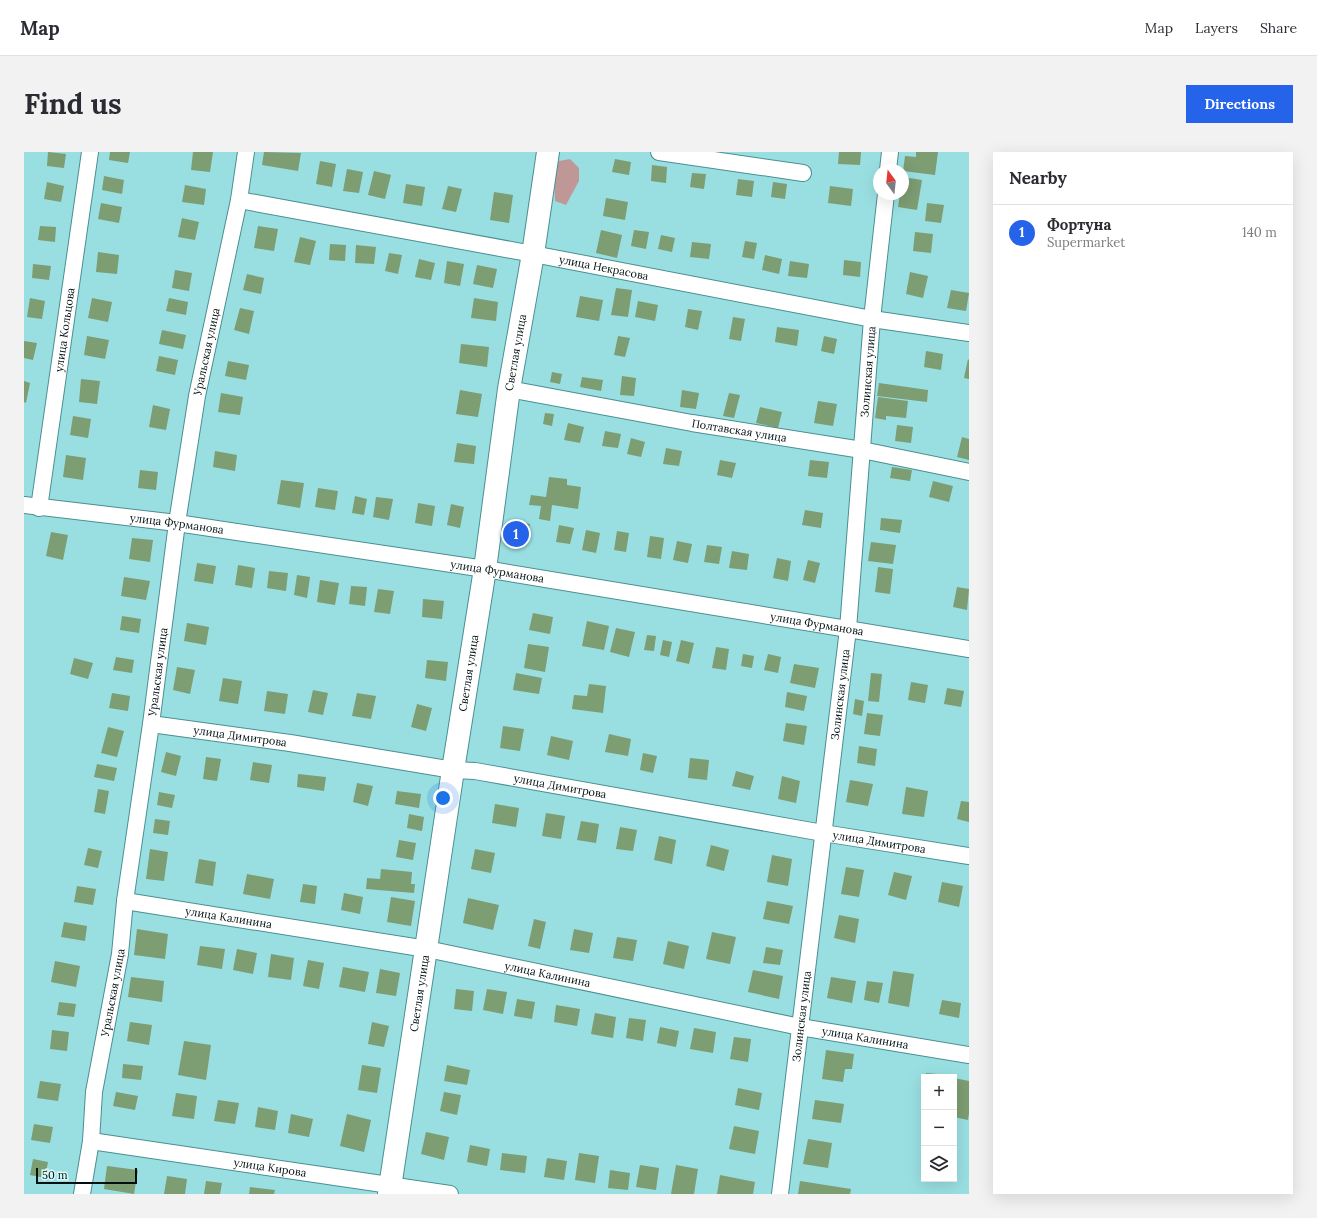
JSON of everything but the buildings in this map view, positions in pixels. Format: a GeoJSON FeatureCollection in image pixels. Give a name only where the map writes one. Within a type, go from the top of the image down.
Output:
{"type":"FeatureCollection","features":[{"type":"Feature","properties":{"kind":"main road","name":"Светлая улица"},"geometry":{"type":"LineString","coordinates":[[390,1189],[485,569],[509,390],[533,254],[548,152]]}},
{"type":"Feature","properties":{"kind":"street","name":"улица Кольцова"},"geometry":{"type":"LineString","coordinates":[[32,506],[90,152]]}},
{"type":"Feature","properties":{"kind":"street","name":"Уральская улица"},"geometry":{"type":"LineString","coordinates":[[82,1194],[90,1142],[94,1092],[120,954],[125,901],[151,724],[177,523],[197,396],[239,200],[246,152]]}},
{"type":"Feature","properties":{"kind":"street"},"geometry":{"type":"LineString","coordinates":[[659,152],[803,173]]}},
{"type":"Feature","properties":{"kind":"street"},"geometry":{"type":"LineString","coordinates":[[889,164],[890,152]]}},
{"type":"Feature","properties":{"kind":"street","name":"улица Некрасова"},"geometry":{"type":"LineString","coordinates":[[239,200],[533,254],[872,319],[969,333]]}},
{"type":"Feature","properties":{"kind":"street","name":"Золинская улица"},"geometry":{"type":"LineString","coordinates":[[780,1194],[848,629],[872,319],[885,200]]}},
{"type":"Feature","properties":{"kind":"street","name":"Полтавская улица"},"geometry":{"type":"LineString","coordinates":[[509,390],[692,423],[862,450],[969,472]]}},
{"type":"Feature","properties":{"kind":"street","name":"улица Фурманова"},"geometry":{"type":"LineString","coordinates":[[32,506],[177,523],[485,569],[969,649]]}},
{"type":"Feature","properties":{"kind":"street","name":"улица Димитрова"},"geometry":{"type":"LineString","coordinates":[[151,724],[290,743],[453,770],[483,773],[823,833],[969,856]]}},
{"type":"Feature","properties":{"kind":"street","name":"улица Калинина"},"geometry":{"type":"LineString","coordinates":[[125,901],[427,949],[800,1027],[969,1056]]}},
{"type":"Feature","properties":{"kind":"street","name":"улица Кирова"},"geometry":{"type":"LineString","coordinates":[[90,1142],[390,1189],[450,1194]]}},
{"type":"Feature","properties":{"kind":"shaded area"},"geometry":{"type":"Polygon","coordinates":[[[570,159],[579,168],[579,181],[566,205],[555,201],[554,168],[559,161],[570,159]]]}},
{"type":"Feature","properties":{"kind":"place","name":"Фортуна"},"geometry":{"type":"Point","coordinates":[516,534]}}]}
